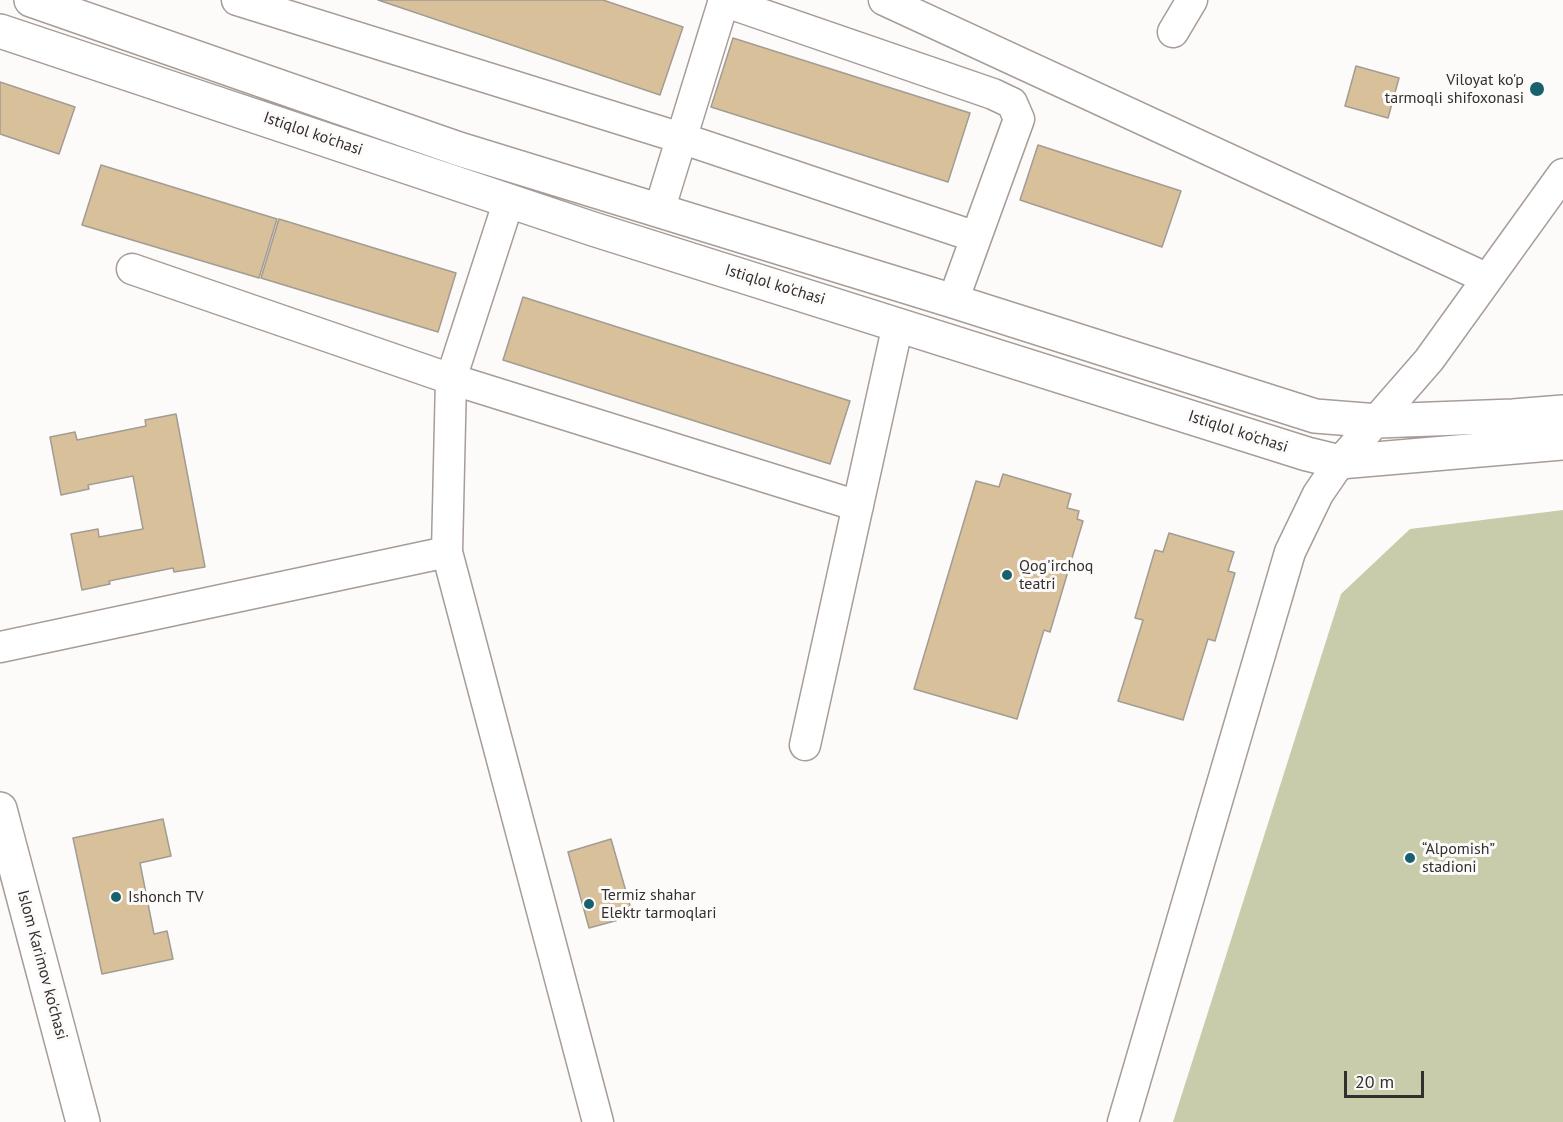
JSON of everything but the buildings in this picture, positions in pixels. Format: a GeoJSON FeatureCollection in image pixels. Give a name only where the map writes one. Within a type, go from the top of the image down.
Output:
{"type":"FeatureCollection","features":[{"type":"Feature","properties":{"kind":"main road","name":"Istiqlol ko'chasi"},"geometry":{"type":"LineString","coordinates":[[31,0],[459,149],[953,301],[1315,416],[1378,421],[1563,412]]}},
{"type":"Feature","properties":{"kind":"main road","name":"Istiqlol ko'chasi"},"geometry":{"type":"LineString","coordinates":[[0,31],[593,229],[1308,454],[1340,462],[1563,442]]}},
{"type":"Feature","properties":{"kind":"main road","name":"Islom Karimov ko'chasi"},"geometry":{"type":"LineString","coordinates":[[0,809],[83,1122]]}},
{"type":"Feature","properties":{"kind":"street"},"geometry":{"type":"LineString","coordinates":[[237,0],[322,13],[681,138],[976,237]]}},
{"type":"Feature","properties":{"kind":"street"},"geometry":{"type":"LineString","coordinates":[[884,0],[1486,278]]}},
{"type":"Feature","properties":{"kind":"street"},"geometry":{"type":"LineString","coordinates":[[1173,32],[1192,0]]}},
{"type":"Feature","properties":{"kind":"street"},"geometry":{"type":"LineString","coordinates":[[659,211],[723,1],[993,94],[1012,103],[1019,119],[953,301]]}},
{"type":"Feature","properties":{"kind":"street"},"geometry":{"type":"LineString","coordinates":[[1124,1122],[1290,552],[1318,494],[1340,462],[1429,360],[1563,174]]}},
{"type":"Feature","properties":{"kind":"street"},"geometry":{"type":"LineString","coordinates":[[509,200],[451,379],[447,552],[598,1122]]}},
{"type":"Feature","properties":{"kind":"street"},"geometry":{"type":"LineString","coordinates":[[132,269],[451,379],[858,506]]}},
{"type":"Feature","properties":{"kind":"street"},"geometry":{"type":"LineString","coordinates":[[805,745],[898,324]]}},
{"type":"Feature","properties":{"kind":"street"},"geometry":{"type":"LineString","coordinates":[[0,647],[447,552]]}},
{"type":"Feature","properties":{"kind":"green space","name":"“Alpomish” stadioni"},"geometry":{"type":"Polygon","coordinates":[[[1563,510],[1563,1122],[1173,1122],[1341,594],[1410,529],[1563,510]]]}},
{"type":"Feature","properties":{"kind":"place","name":"Viloyat ko'p tarmoqli shifoxonasi"},"geometry":{"type":"Point","coordinates":[1537,89]}},
{"type":"Feature","properties":{"kind":"place","name":"Qog'irchoq teatri"},"geometry":{"type":"Point","coordinates":[1007,575]}},
{"type":"Feature","properties":{"kind":"place","name":"“Alpomish” stadioni"},"geometry":{"type":"Point","coordinates":[1410,858]}},
{"type":"Feature","properties":{"kind":"place","name":"Ishonch TV"},"geometry":{"type":"Point","coordinates":[116,897]}},
{"type":"Feature","properties":{"kind":"place","name":"Termiz shahar Elektr tarmoqlari"},"geometry":{"type":"Point","coordinates":[589,904]}}]}
